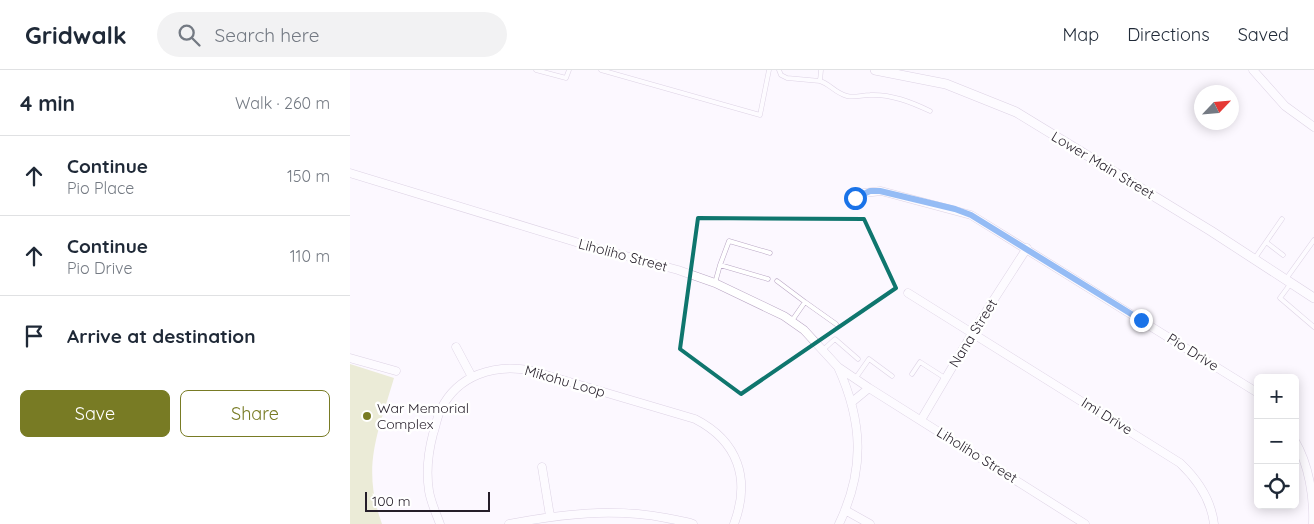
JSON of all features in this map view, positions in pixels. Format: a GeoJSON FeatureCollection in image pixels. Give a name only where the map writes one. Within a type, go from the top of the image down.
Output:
{"type":"FeatureCollection","features":[{"type":"Feature","properties":{"kind":"street","name":"Lower Main Street"},"geometry":{"type":"LineString","coordinates":[[875,70],[946,84],[1016,112],[1255,258],[1314,298]]}},
{"type":"Feature","properties":{"kind":"street"},"geometry":{"type":"LineString","coordinates":[[1253,70],[1285,106],[1314,127]]}},
{"type":"Feature","properties":{"kind":"street","name":"Liholiho Street"},"geometry":{"type":"LineString","coordinates":[[350,173],[715,283],[748,298],[791,322],[824,350],[838,367],[855,379],[1085,524]]}},
{"type":"Feature","properties":{"kind":"street","name":"Pio Drive"},"geometry":{"type":"LineString","coordinates":[[855,198],[870,191],[880,191],[955,209],[987,223],[1254,390]]}},
{"type":"Feature","properties":{"kind":"street","name":"Nana Street"},"geometry":{"type":"LineString","coordinates":[[920,420],[1026,248]]}},
{"type":"Feature","properties":{"kind":"street","name":"Imi Drive"},"geometry":{"type":"LineString","coordinates":[[908,292],[1180,464],[1201,487],[1208,501],[1214,524]]}},
{"type":"Feature","properties":{"kind":"street"},"geometry":{"type":"LineString","coordinates":[[456,347],[472,377]]}},
{"type":"Feature","properties":{"kind":"street"},"geometry":{"type":"LineString","coordinates":[[350,358],[396,370]]}},
{"type":"Feature","properties":{"kind":"street"},"geometry":{"type":"LineString","coordinates":[[838,367],[856,416],[858,451],[857,468],[839,524]]}},
{"type":"Feature","properties":{"kind":"street","name":"Mikohu Loop"},"geometry":{"type":"LineString","coordinates":[[440,524],[429,492],[428,461],[430,446],[444,404],[456,389],[472,377],[490,370],[516,368],[695,419],[706,424],[725,441],[737,462],[741,474],[742,498],[734,524]]}},
{"type":"Feature","properties":{"kind":"street"},"geometry":{"type":"LineString","coordinates":[[852,402],[869,388]]}},
{"type":"Feature","properties":{"kind":"street"},"geometry":{"type":"LineString","coordinates":[[1299,450],[1312,490],[1313,524]]}},
{"type":"Feature","properties":{"kind":"street"},"geometry":{"type":"LineString","coordinates":[[542,467],[550,516]]}},
{"type":"Feature","properties":{"kind":"street"},"geometry":{"type":"LineString","coordinates":[[845,510],[870,524]]}},
{"type":"Feature","properties":{"kind":"street"},"geometry":{"type":"LineString","coordinates":[[509,524],[550,516],[606,512],[648,514],[693,524]]}},
{"type":"Feature","properties":{"kind":"lane"},"geometry":{"type":"LineString","coordinates":[[536,70],[566,78],[569,70]]}},
{"type":"Feature","properties":{"kind":"lane"},"geometry":{"type":"LineString","coordinates":[[601,70],[760,115],[769,70]]}},
{"type":"Feature","properties":{"kind":"lane"},"geometry":{"type":"LineString","coordinates":[[779,70],[781,75],[787,78],[820,81],[826,83],[833,91],[848,96],[870,95],[906,100],[930,111]]}},
{"type":"Feature","properties":{"kind":"lane"},"geometry":{"type":"LineString","coordinates":[[820,81],[821,70]]}},
{"type":"Feature","properties":{"kind":"lane"},"geometry":{"type":"LineString","coordinates":[[1255,258],[1282,219]]}},
{"type":"Feature","properties":{"kind":"lane"},"geometry":{"type":"LineString","coordinates":[[1314,240],[1280,298],[1314,327]]}},
{"type":"Feature","properties":{"kind":"lane"},"geometry":{"type":"LineString","coordinates":[[715,283],[729,241],[770,253]]}},
{"type":"Feature","properties":{"kind":"lane"},"geometry":{"type":"LineString","coordinates":[[1266,242],[1283,255]]}},
{"type":"Feature","properties":{"kind":"lane"},"geometry":{"type":"LineString","coordinates":[[720,265],[768,279]]}},
{"type":"Feature","properties":{"kind":"lane"},"geometry":{"type":"LineString","coordinates":[[777,280],[836,324]]}},
{"type":"Feature","properties":{"kind":"lane"},"geometry":{"type":"LineString","coordinates":[[791,322],[805,302]]}},
{"type":"Feature","properties":{"kind":"lane"},"geometry":{"type":"LineString","coordinates":[[824,350],[835,339],[858,359]]}},
{"type":"Feature","properties":{"kind":"lane"},"geometry":{"type":"LineString","coordinates":[[855,379],[869,358],[892,376]]}},
{"type":"Feature","properties":{"kind":"lane"},"geometry":{"type":"LineString","coordinates":[[912,374],[920,362],[945,378]]}},
{"type":"Feature","properties":{"kind":"highlighted area"},"geometry":{"type":"Polygon","coordinates":[[[698,218],[864,219],[896,288],[741,394],[680,349],[698,218]]]}},
{"type":"Feature","properties":{"kind":"green space","name":"War Memorial Complex"},"geometry":{"type":"Polygon","coordinates":[[[350,364],[394,378],[378,433],[372,467],[376,504],[382,524],[350,524],[350,364]]]}},
{"type":"Feature","properties":{"kind":"place","name":"War Memorial Complex"},"geometry":{"type":"Point","coordinates":[367,416]}},
{"type":"Feature","properties":{"kind":"route"},"geometry":{"type":"LineString","coordinates":[[855,198],[870,191],[880,191],[955,209],[971,215],[987,223],[1141,320]]}}]}
